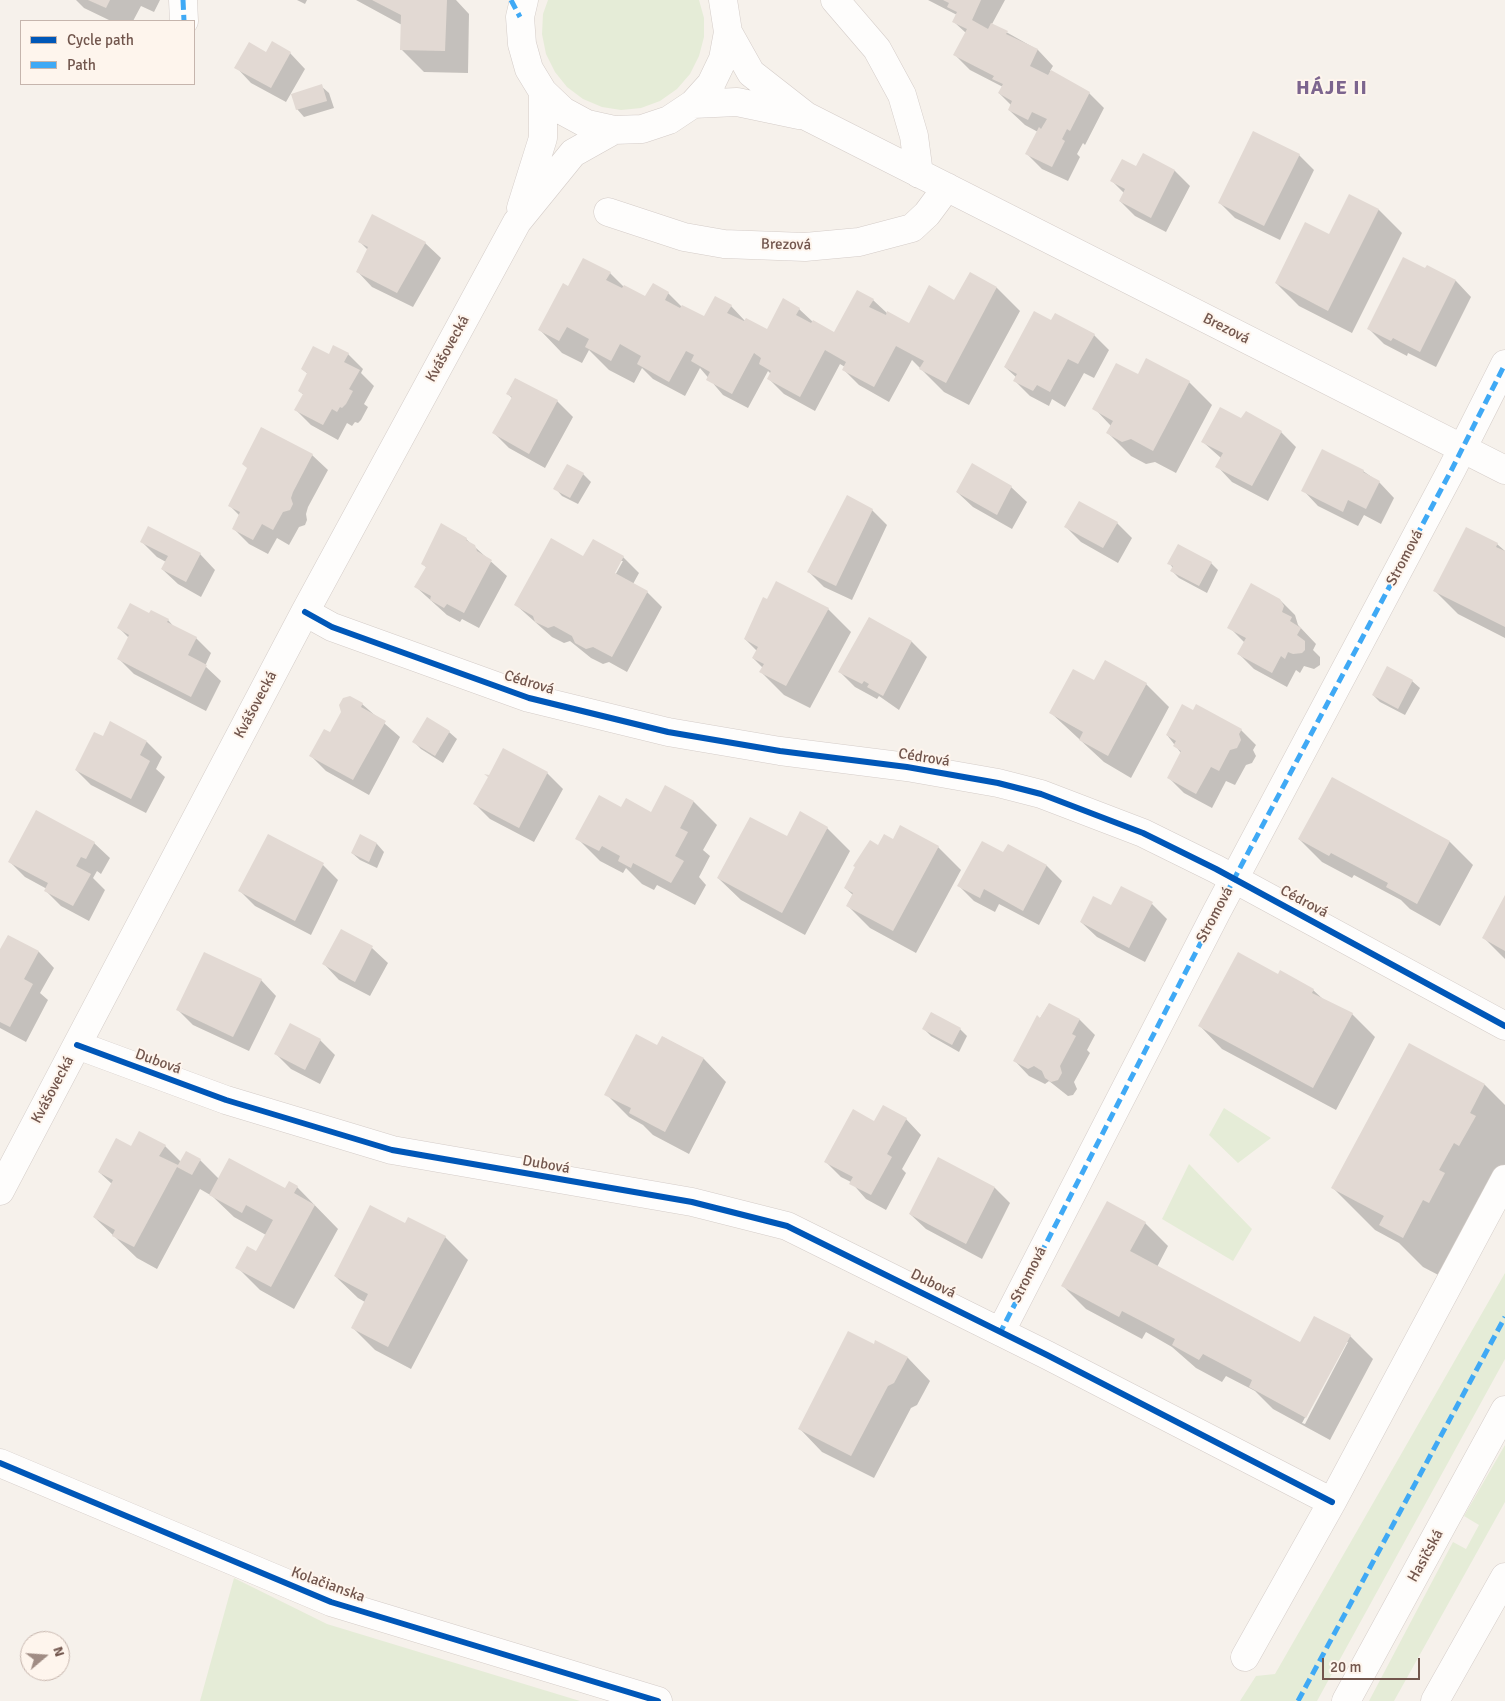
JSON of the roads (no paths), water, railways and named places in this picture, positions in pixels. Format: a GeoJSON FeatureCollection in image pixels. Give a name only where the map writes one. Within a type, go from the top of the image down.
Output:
{"type":"FeatureCollection","features":[{"type":"Feature","properties":{"kind":"street"},"geometry":{"type":"LineString","coordinates":[[183,0],[184,20]]}},
{"type":"Feature","properties":{"kind":"street"},"geometry":{"type":"LineString","coordinates":[[518,6],[522,44],[529,69],[543,92],[563,111],[587,124],[614,130],[642,129],[669,120],[693,104],[711,84],[723,59],[728,32],[723,0]]}},
{"type":"Feature","properties":{"kind":"street"},"geometry":{"type":"LineString","coordinates":[[835,0],[877,49],[902,95],[914,136],[919,174]]}},
{"type":"Feature","properties":{"kind":"street","name":"Brezová"},"geometry":{"type":"LineString","coordinates":[[728,32],[751,74],[806,116],[1505,470]]}},
{"type":"Feature","properties":{"kind":"street","name":"Kvášovecká"},"geometry":{"type":"LineString","coordinates":[[517,222],[543,138],[543,92]]}},
{"type":"Feature","properties":{"kind":"street","name":"Brezová"},"geometry":{"type":"LineString","coordinates":[[693,104],[737,102],[806,116]]}},
{"type":"Feature","properties":{"kind":"street","name":"Kvášovecká"},"geometry":{"type":"LineString","coordinates":[[0,1191],[305,612],[517,222],[573,153],[614,130]]}},
{"type":"Feature","properties":{"kind":"street","name":"Brezová"},"geometry":{"type":"LineString","coordinates":[[608,212],[684,237],[724,244],[805,247],[859,242],[912,228],[927,214],[947,188]]}},
{"type":"Feature","properties":{"kind":"street","name":"Stromová"},"geometry":{"type":"LineString","coordinates":[[1001,1331],[1235,878],[1463,449],[1505,364]]}},
{"type":"Feature","properties":{"kind":"street","name":"Cédrová"},"geometry":{"type":"LineString","coordinates":[[305,612],[332,627],[372,643],[529,698],[668,732],[780,751],[907,767],[998,783],[1041,794],[1143,833],[1235,878],[1505,1026]]}},
{"type":"Feature","properties":{"kind":"street","name":"Dubová"},"geometry":{"type":"LineString","coordinates":[[77,1045],[226,1100],[392,1150],[692,1202],[787,1226],[1001,1331],[1332,1502]]}},
{"type":"Feature","properties":{"kind":"street"},"geometry":{"type":"LineString","coordinates":[[1245,1657],[1332,1502],[1505,1179]]}},
{"type":"Feature","properties":{"kind":"street","name":"Hasičská"},"geometry":{"type":"LineString","coordinates":[[1346,1701],[1504,1414]]}},
{"type":"Feature","properties":{"kind":"street","name":"Kolačianska"},"geometry":{"type":"LineString","coordinates":[[0,1463],[331,1602],[658,1701]]}},
{"type":"Feature","properties":{"kind":"street"},"geometry":{"type":"LineString","coordinates":[[1435,1701],[1505,1577]]}},
{"type":"Feature","properties":{"kind":"district","name":"HÁJE II"},"geometry":{"type":"Point","coordinates":[1332,89]}}]}
